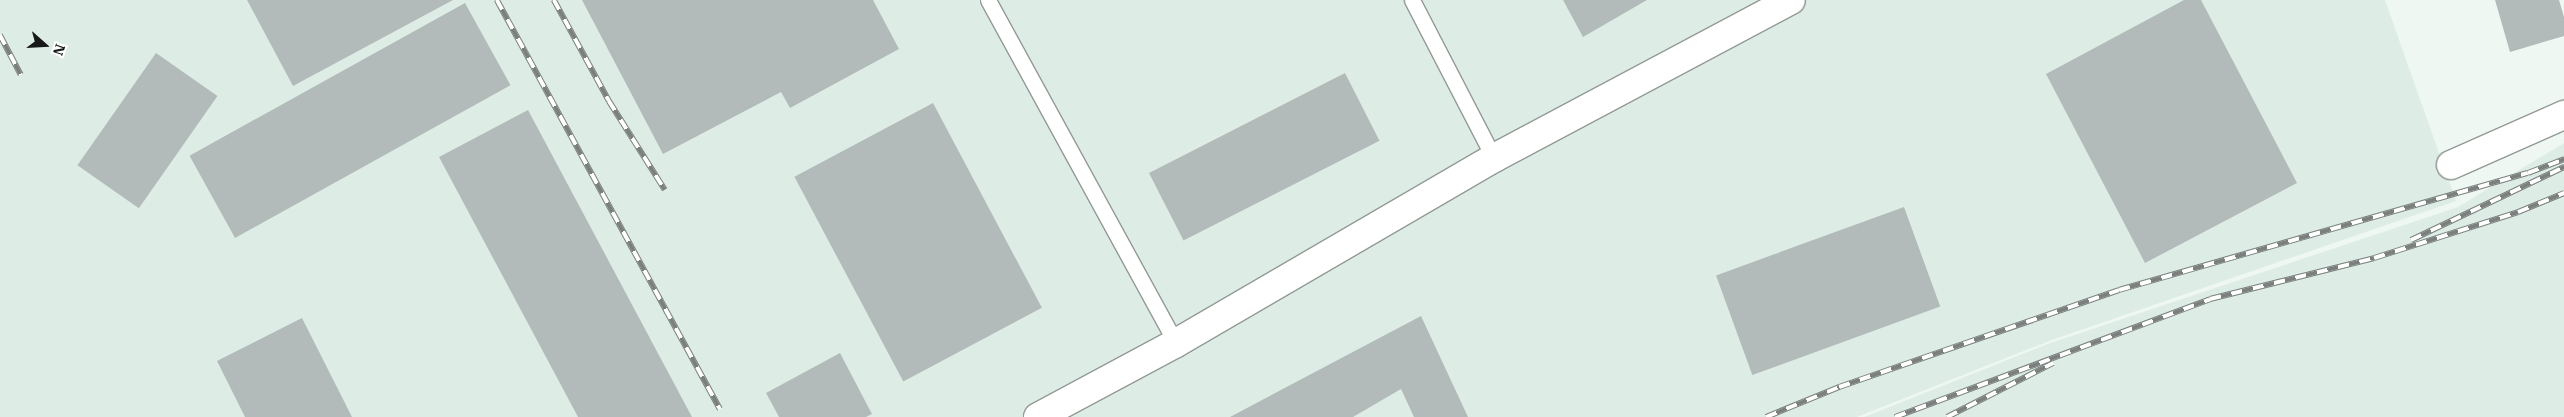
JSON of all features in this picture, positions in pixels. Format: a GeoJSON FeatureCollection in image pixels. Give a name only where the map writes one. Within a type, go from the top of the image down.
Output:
{"type":"FeatureCollection","features":[{"type":"Feature","properties":{"kind":"street"},"geometry":{"type":"LineString","coordinates":[[1047,414],[1176,343],[1494,158],[1791,0]]}},
{"type":"Feature","properties":{"kind":"street"},"geometry":{"type":"LineString","coordinates":[[2451,165],[2564,115]]}},
{"type":"Feature","properties":{"kind":"lane"},"geometry":{"type":"LineString","coordinates":[[988,0],[1176,343]]}},
{"type":"Feature","properties":{"kind":"lane"},"geometry":{"type":"LineString","coordinates":[[1412,0],[1494,158]]}},
{"type":"Feature","properties":{"kind":"shaded area"},"geometry":{"type":"Polygon","coordinates":[[[0,0],[2385,0],[2456,201],[2052,340],[1857,417],[0,417],[0,0]]]}},
{"type":"Feature","properties":{"kind":"shaded area"},"geometry":{"type":"Polygon","coordinates":[[[2564,143],[2564,417],[1864,417],[2050,343],[2458,207],[2564,143]]]}},
{"type":"Feature","properties":{"kind":"building"},"geometry":{"type":"Polygon","coordinates":[[[247,0],[453,0],[293,86],[247,0]]]}},
{"type":"Feature","properties":{"kind":"building"},"geometry":{"type":"Polygon","coordinates":[[[582,0],[873,0],[899,49],[790,108],[781,92],[663,154],[582,0]]]}},
{"type":"Feature","properties":{"kind":"building"},"geometry":{"type":"Polygon","coordinates":[[[1563,0],[1647,0],[1583,37],[1563,0]]]}},
{"type":"Feature","properties":{"kind":"building"},"geometry":{"type":"Polygon","coordinates":[[[2184,0],[2201,0],[2297,183],[2145,263],[2046,74],[2184,0]]]}},
{"type":"Feature","properties":{"kind":"building"},"geometry":{"type":"Polygon","coordinates":[[[2495,0],[2559,0],[2564,17],[2564,36],[2510,52],[2495,0]]]}},
{"type":"Feature","properties":{"kind":"building"},"geometry":{"type":"Polygon","coordinates":[[[465,3],[511,85],[235,238],[189,156],[465,3]]]}},
{"type":"Feature","properties":{"kind":"building"},"geometry":{"type":"Polygon","coordinates":[[[156,53],[217,96],[139,208],[77,165],[156,53]]]}},
{"type":"Feature","properties":{"kind":"building"},"geometry":{"type":"Polygon","coordinates":[[[1345,73],[1380,141],[1183,241],[1149,173],[1345,73]]]}},
{"type":"Feature","properties":{"kind":"building"},"geometry":{"type":"Polygon","coordinates":[[[933,103],[1042,308],[903,382],[794,177],[933,103]]]}},
{"type":"Feature","properties":{"kind":"building"},"geometry":{"type":"Polygon","coordinates":[[[528,110],[692,417],[578,417],[439,157],[528,110]]]}},
{"type":"Feature","properties":{"kind":"building"},"geometry":{"type":"Polygon","coordinates":[[[1904,207],[1940,307],[1752,375],[1716,275],[1904,207]]]}},
{"type":"Feature","properties":{"kind":"building"},"geometry":{"type":"Polygon","coordinates":[[[1421,316],[1468,417],[1414,417],[1401,389],[1353,417],[1230,417],[1421,316]]]}},
{"type":"Feature","properties":{"kind":"building"},"geometry":{"type":"Polygon","coordinates":[[[302,318],[352,417],[245,417],[217,361],[302,318]]]}},
{"type":"Feature","properties":{"kind":"building"},"geometry":{"type":"Polygon","coordinates":[[[840,353],[872,414],[866,417],[779,417],[766,393],[840,353]]]}},
{"type":"Feature","properties":{"kind":"railway"},"geometry":{"type":"LineString","coordinates":[[497,0],[720,409]]}},
{"type":"Feature","properties":{"kind":"railway"},"geometry":{"type":"LineString","coordinates":[[554,0],[609,101],[665,190]]}},
{"type":"Feature","properties":{"kind":"railway"},"geometry":{"type":"LineString","coordinates":[[0,35],[21,75]]}},
{"type":"Feature","properties":{"kind":"railway"},"geometry":{"type":"LineString","coordinates":[[1766,417],[1839,387],[2119,290],[2528,173],[2564,159]]}},
{"type":"Feature","properties":{"kind":"railway"},"geometry":{"type":"LineString","coordinates":[[2411,240],[2564,167]]}},
{"type":"Feature","properties":{"kind":"railway"},"geometry":{"type":"LineString","coordinates":[[1895,417],[2210,299],[2374,258],[2518,212],[2564,193]]}},
{"type":"Feature","properties":{"kind":"railway"},"geometry":{"type":"LineString","coordinates":[[1947,417],[2053,363]]}}]}
